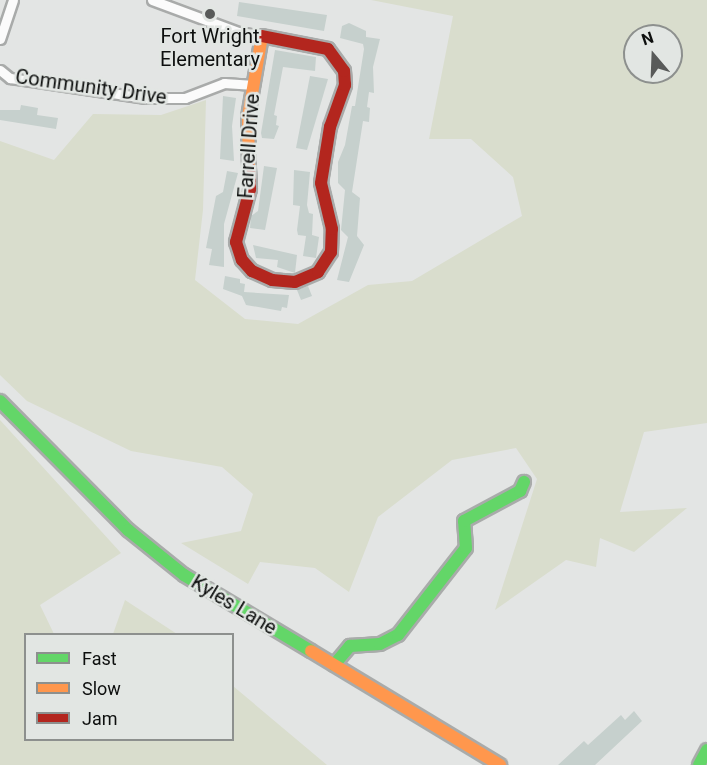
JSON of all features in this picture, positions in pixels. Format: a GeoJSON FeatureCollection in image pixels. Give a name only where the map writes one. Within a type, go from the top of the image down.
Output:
{"type":"FeatureCollection","features":[{"type":"Feature","properties":{"kind":"street"},"geometry":{"type":"LineString","coordinates":[[0,39],[13,0]]}},
{"type":"Feature","properties":{"kind":"street","name":"Farrell Drive"},"geometry":{"type":"LineString","coordinates":[[152,0],[238,32],[262,36],[328,49],[344,71],[344,92],[330,128],[321,183],[333,245],[323,267],[303,280],[281,282],[258,274],[246,266],[237,248],[238,227],[250,189],[248,126],[262,36]]}},
{"type":"Feature","properties":{"kind":"street","name":"Community Drive"},"geometry":{"type":"LineString","coordinates":[[0,70],[10,78],[155,99],[185,98],[224,83],[254,86]]}},
{"type":"Feature","properties":{"kind":"street","name":"Kyles Lane"},"geometry":{"type":"LineString","coordinates":[[0,401],[87,491],[155,552],[201,586],[500,765]]}},
{"type":"Feature","properties":{"kind":"street"},"geometry":{"type":"LineString","coordinates":[[334,665],[350,646],[380,644],[398,635],[466,548],[464,521],[520,491],[524,483]]}},
{"type":"Feature","properties":{"kind":"street"},"geometry":{"type":"LineString","coordinates":[[699,765],[707,750]]}},
{"type":"Feature","properties":{"kind":"green space"},"geometry":{"type":"Polygon","coordinates":[[[371,0],[707,0],[707,423],[644,432],[620,512],[687,508],[634,552],[600,538],[596,567],[566,560],[495,610],[537,479],[516,448],[452,460],[378,517],[349,592],[315,568],[260,562],[248,584],[181,543],[241,531],[253,494],[222,467],[131,451],[27,401],[0,375],[0,141],[54,160],[93,114],[161,115],[206,100],[203,210],[195,280],[245,319],[298,324],[368,285],[412,281],[522,216],[513,177],[471,139],[429,139],[453,16],[371,0]]]}},
{"type":"Feature","properties":{"kind":"green space"},"geometry":{"type":"Polygon","coordinates":[[[0,420],[121,553],[40,605],[54,633],[24,633],[24,741],[234,741],[234,687],[327,765],[0,765],[0,420]]]}},
{"type":"Feature","properties":{"kind":"green space"},"geometry":{"type":"Polygon","coordinates":[[[125,600],[175,633],[113,633],[125,600]]]}},
{"type":"Feature","properties":{"kind":"building"},"geometry":{"type":"Polygon","coordinates":[[[239,2],[327,15],[324,31],[237,16],[239,2]]]}},
{"type":"Feature","properties":{"kind":"building"},"geometry":{"type":"Polygon","coordinates":[[[349,23],[366,31],[366,37],[380,39],[373,67],[374,93],[369,92],[367,107],[370,108],[369,122],[363,121],[352,192],[360,198],[357,236],[364,245],[349,282],[337,280],[348,237],[341,230],[345,190],[338,183],[338,162],[345,145],[352,106],[355,106],[364,49],[363,44],[340,38],[342,26],[349,23]]]}},
{"type":"Feature","properties":{"kind":"building"},"geometry":{"type":"Polygon","coordinates":[[[275,50],[316,57],[315,71],[283,67],[274,115],[277,116],[276,125],[279,126],[274,139],[262,138],[261,133],[275,50]]]}},
{"type":"Feature","properties":{"kind":"building"},"geometry":{"type":"Polygon","coordinates":[[[310,76],[328,79],[307,150],[296,148],[310,76]]]}},
{"type":"Feature","properties":{"kind":"building"},"geometry":{"type":"Polygon","coordinates":[[[223,96],[236,98],[232,126],[234,161],[220,159],[223,96]]]}},
{"type":"Feature","properties":{"kind":"building"},"geometry":{"type":"Polygon","coordinates":[[[21,105],[38,108],[37,115],[58,118],[56,129],[0,120],[0,110],[20,110],[21,105]]]}},
{"type":"Feature","properties":{"kind":"building"},"geometry":{"type":"Polygon","coordinates":[[[264,166],[277,168],[265,230],[250,228],[251,216],[258,211],[264,166]]]}},
{"type":"Feature","properties":{"kind":"building"},"geometry":{"type":"Polygon","coordinates":[[[294,170],[310,172],[307,205],[309,213],[313,214],[312,235],[319,237],[316,258],[303,256],[306,236],[298,235],[297,230],[300,206],[293,205],[294,170]]]}},
{"type":"Feature","properties":{"kind":"building"},"geometry":{"type":"Polygon","coordinates":[[[227,171],[238,173],[224,224],[224,267],[209,265],[212,249],[206,248],[216,196],[223,192],[227,171]]]}},
{"type":"Feature","properties":{"kind":"building"},"geometry":{"type":"Polygon","coordinates":[[[253,245],[297,255],[295,273],[277,267],[278,260],[256,258],[253,245]]]}},
{"type":"Feature","properties":{"kind":"building"},"geometry":{"type":"Polygon","coordinates":[[[225,276],[240,279],[240,283],[245,284],[244,292],[289,295],[287,308],[282,307],[281,311],[246,305],[242,296],[223,289],[225,276]]]}},
{"type":"Feature","properties":{"kind":"building"},"geometry":{"type":"Polygon","coordinates":[[[308,286],[312,296],[301,300],[297,290],[308,286]]]}},
{"type":"Feature","properties":{"kind":"building"},"geometry":{"type":"Polygon","coordinates":[[[634,711],[642,721],[595,765],[558,765],[584,741],[588,745],[621,715],[625,720],[634,711]]]}},
{"type":"Feature","properties":{"kind":"traffic: fast"},"geometry":{"type":"LineString","coordinates":[[0,401],[128,530],[184,575],[311,651]]}},
{"type":"Feature","properties":{"kind":"traffic: fast"},"geometry":{"type":"LineString","coordinates":[[334,665],[350,646],[380,644],[398,635],[466,548],[464,521],[520,491],[524,482]]}},
{"type":"Feature","properties":{"kind":"traffic: fast"},"geometry":{"type":"LineString","coordinates":[[699,765],[707,750]]}},
{"type":"Feature","properties":{"kind":"traffic: slow"},"geometry":{"type":"LineString","coordinates":[[249,168],[248,117],[262,36]]}},
{"type":"Feature","properties":{"kind":"traffic: slow"},"geometry":{"type":"LineString","coordinates":[[311,651],[500,765]]}},
{"type":"Feature","properties":{"kind":"traffic: jam"},"geometry":{"type":"LineString","coordinates":[[249,168],[250,189],[236,242],[242,260],[252,271],[272,280],[295,282],[318,272],[331,252],[332,229],[321,183],[330,127],[345,85],[344,71],[328,49],[262,36]]}},
{"type":"Feature","properties":{"kind":"place","name":"Fort Wright Elementary"},"geometry":{"type":"Point","coordinates":[210,14]}}]}
